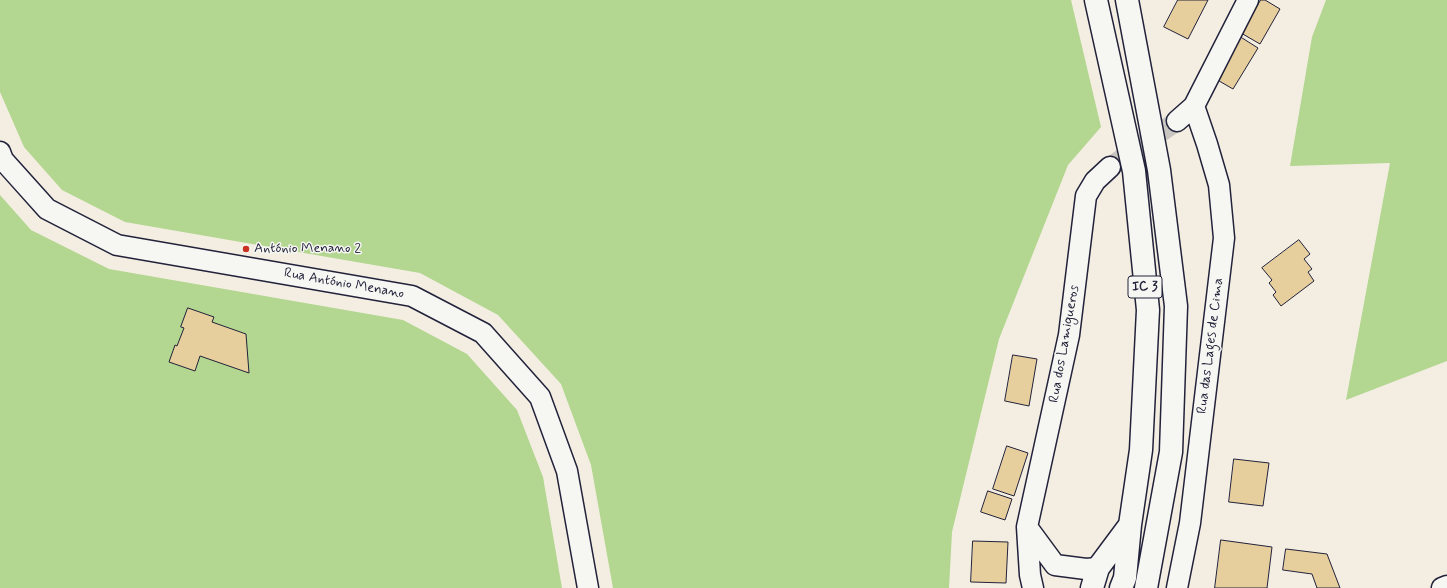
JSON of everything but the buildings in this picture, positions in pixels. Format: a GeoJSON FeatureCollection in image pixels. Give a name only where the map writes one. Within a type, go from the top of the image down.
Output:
{"type":"FeatureCollection","features":[{"type":"Feature","properties":{"kind":"highway","name":"IC 3"},"geometry":{"type":"LineString","coordinates":[[1096,0],[1134,171],[1148,310],[1141,450],[1130,525],[1125,578],[1121,588]]}},
{"type":"Feature","properties":{"kind":"highway","name":"IC 3"},"geometry":{"type":"LineString","coordinates":[[1127,0],[1159,170],[1176,306],[1171,452],[1147,587]]}},
{"type":"Feature","properties":{"kind":"highway"},"geometry":{"type":"LineString","coordinates":[[1095,578],[1130,525]]}},
{"type":"Feature","properties":{"kind":"street"},"geometry":{"type":"LineString","coordinates":[[1178,121],[1194,106],[1248,0]]}},
{"type":"Feature","properties":{"kind":"street","name":"Rua das Lages de Cima"},"geometry":{"type":"LineString","coordinates":[[1177,588],[1190,523],[1224,238],[1219,185],[1194,106]]}},
{"type":"Feature","properties":{"kind":"street","name":"Rua António Menano"},"geometry":{"type":"LineString","coordinates":[[0,152],[4,160],[47,210],[117,244],[412,296],[483,333],[540,397],[567,471],[588,588]]}},
{"type":"Feature","properties":{"kind":"street","name":"Rua dos Lamigueros"},"geometry":{"type":"LineString","coordinates":[[1033,588],[1030,575],[1027,527],[1069,335],[1086,196],[1095,181],[1110,167]]}},
{"type":"Feature","properties":{"kind":"street"},"geometry":{"type":"LineString","coordinates":[[1027,527],[1055,565],[1086,569],[1095,578]]}},
{"type":"Feature","properties":{"kind":"street"},"geometry":{"type":"LineString","coordinates":[[1442,588],[1447,586]]}},
{"type":"Feature","properties":{"kind":"green space"},"geometry":{"type":"Polygon","coordinates":[[[0,0],[1071,0],[1101,127],[1068,165],[999,339],[952,532],[949,588],[613,588],[591,465],[561,384],[498,315],[420,273],[125,222],[62,190],[24,147],[0,92],[0,0]]]}},
{"type":"Feature","properties":{"kind":"green space"},"geometry":{"type":"Polygon","coordinates":[[[1326,0],[1447,0],[1447,361],[1346,400],[1390,163],[1290,166],[1312,37],[1326,0]]]}},
{"type":"Feature","properties":{"kind":"green space"},"geometry":{"type":"Polygon","coordinates":[[[0,195],[31,230],[109,269],[403,320],[467,354],[517,410],[543,477],[562,588],[0,588],[0,195]]]}},
{"type":"Feature","properties":{"kind":"tunnel"},"geometry":{"type":"LineString","coordinates":[[1110,167],[1177,121]]}},
{"type":"Feature","properties":{"kind":"place","name":"António Menano 2"},"geometry":{"type":"Point","coordinates":[246,249]}}]}
